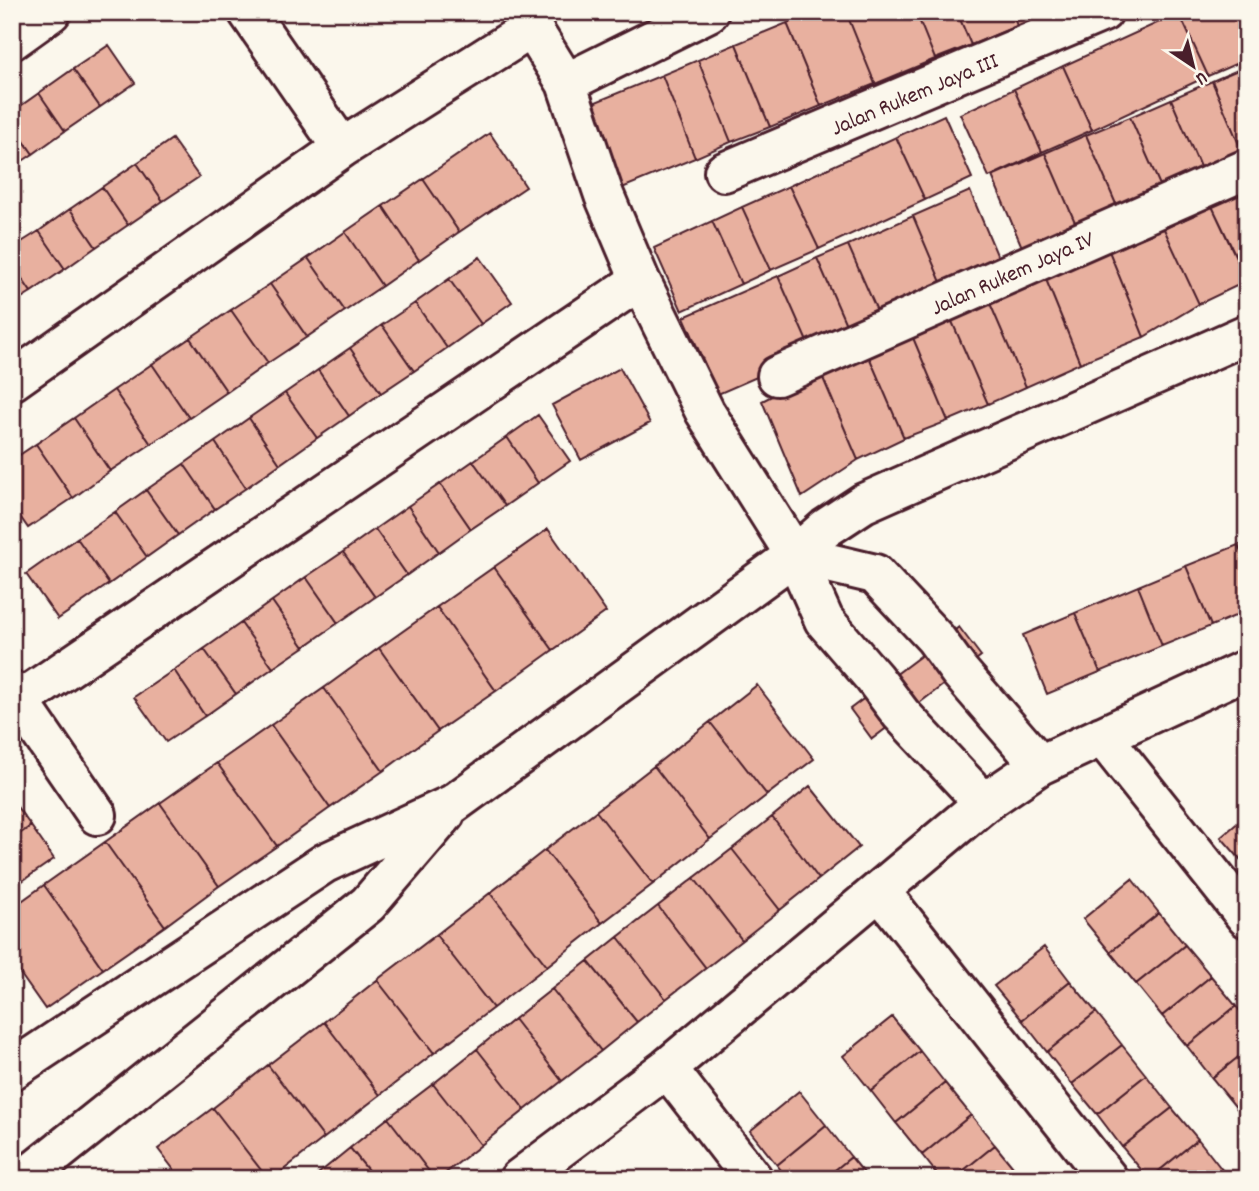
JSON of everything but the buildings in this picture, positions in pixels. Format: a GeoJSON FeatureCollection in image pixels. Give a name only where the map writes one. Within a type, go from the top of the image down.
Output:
{"type":"FeatureCollection","features":[{"type":"Feature","properties":{"kind":"street"},"geometry":{"type":"LineString","coordinates":[[12,40],[51,12]]}},
{"type":"Feature","properties":{"kind":"street"},"geometry":{"type":"LineString","coordinates":[[248,12],[342,148]]}},
{"type":"Feature","properties":{"kind":"street"},"geometry":{"type":"LineString","coordinates":[[566,83],[709,12]]}},
{"type":"Feature","properties":{"kind":"street","name":"Jalan Rukem Jaya III"},"geometry":{"type":"LineString","coordinates":[[724,172],[1103,12]]}},
{"type":"Feature","properties":{"kind":"street"},"geometry":{"type":"LineString","coordinates":[[12,382],[342,148],[529,20],[566,83],[604,195],[640,280],[705,412],[795,555],[824,620],[901,714],[984,803]]}},
{"type":"Feature","properties":{"kind":"street","name":"Jalan Rukem Jaya IV"},"geometry":{"type":"LineString","coordinates":[[777,376],[1247,169]]}},
{"type":"Feature","properties":{"kind":"street"},"geometry":{"type":"LineString","coordinates":[[97,815],[16,696],[640,280]]}},
{"type":"Feature","properties":{"kind":"street"},"geometry":{"type":"LineString","coordinates":[[12,1070],[325,863],[453,804],[864,503],[1247,334]]}},
{"type":"Feature","properties":{"kind":"street"},"geometry":{"type":"LineString","coordinates":[[795,555],[875,573],[935,639],[1040,765]]}},
{"type":"Feature","properties":{"kind":"street"},"geometry":{"type":"LineString","coordinates":[[519,1179],[667,1068],[984,803],[1040,765],[1247,669]]}},
{"type":"Feature","properties":{"kind":"street"},"geometry":{"type":"LineString","coordinates":[[1102,736],[1247,918]]}},
{"type":"Feature","properties":{"kind":"street"},"geometry":{"type":"LineString","coordinates":[[24,1179],[368,904],[453,804]]}},
{"type":"Feature","properties":{"kind":"street"},"geometry":{"type":"LineString","coordinates":[[880,891],[1108,1179]]}},
{"type":"Feature","properties":{"kind":"street"},"geometry":{"type":"LineString","coordinates":[[667,1068],[752,1179]]}}]}
